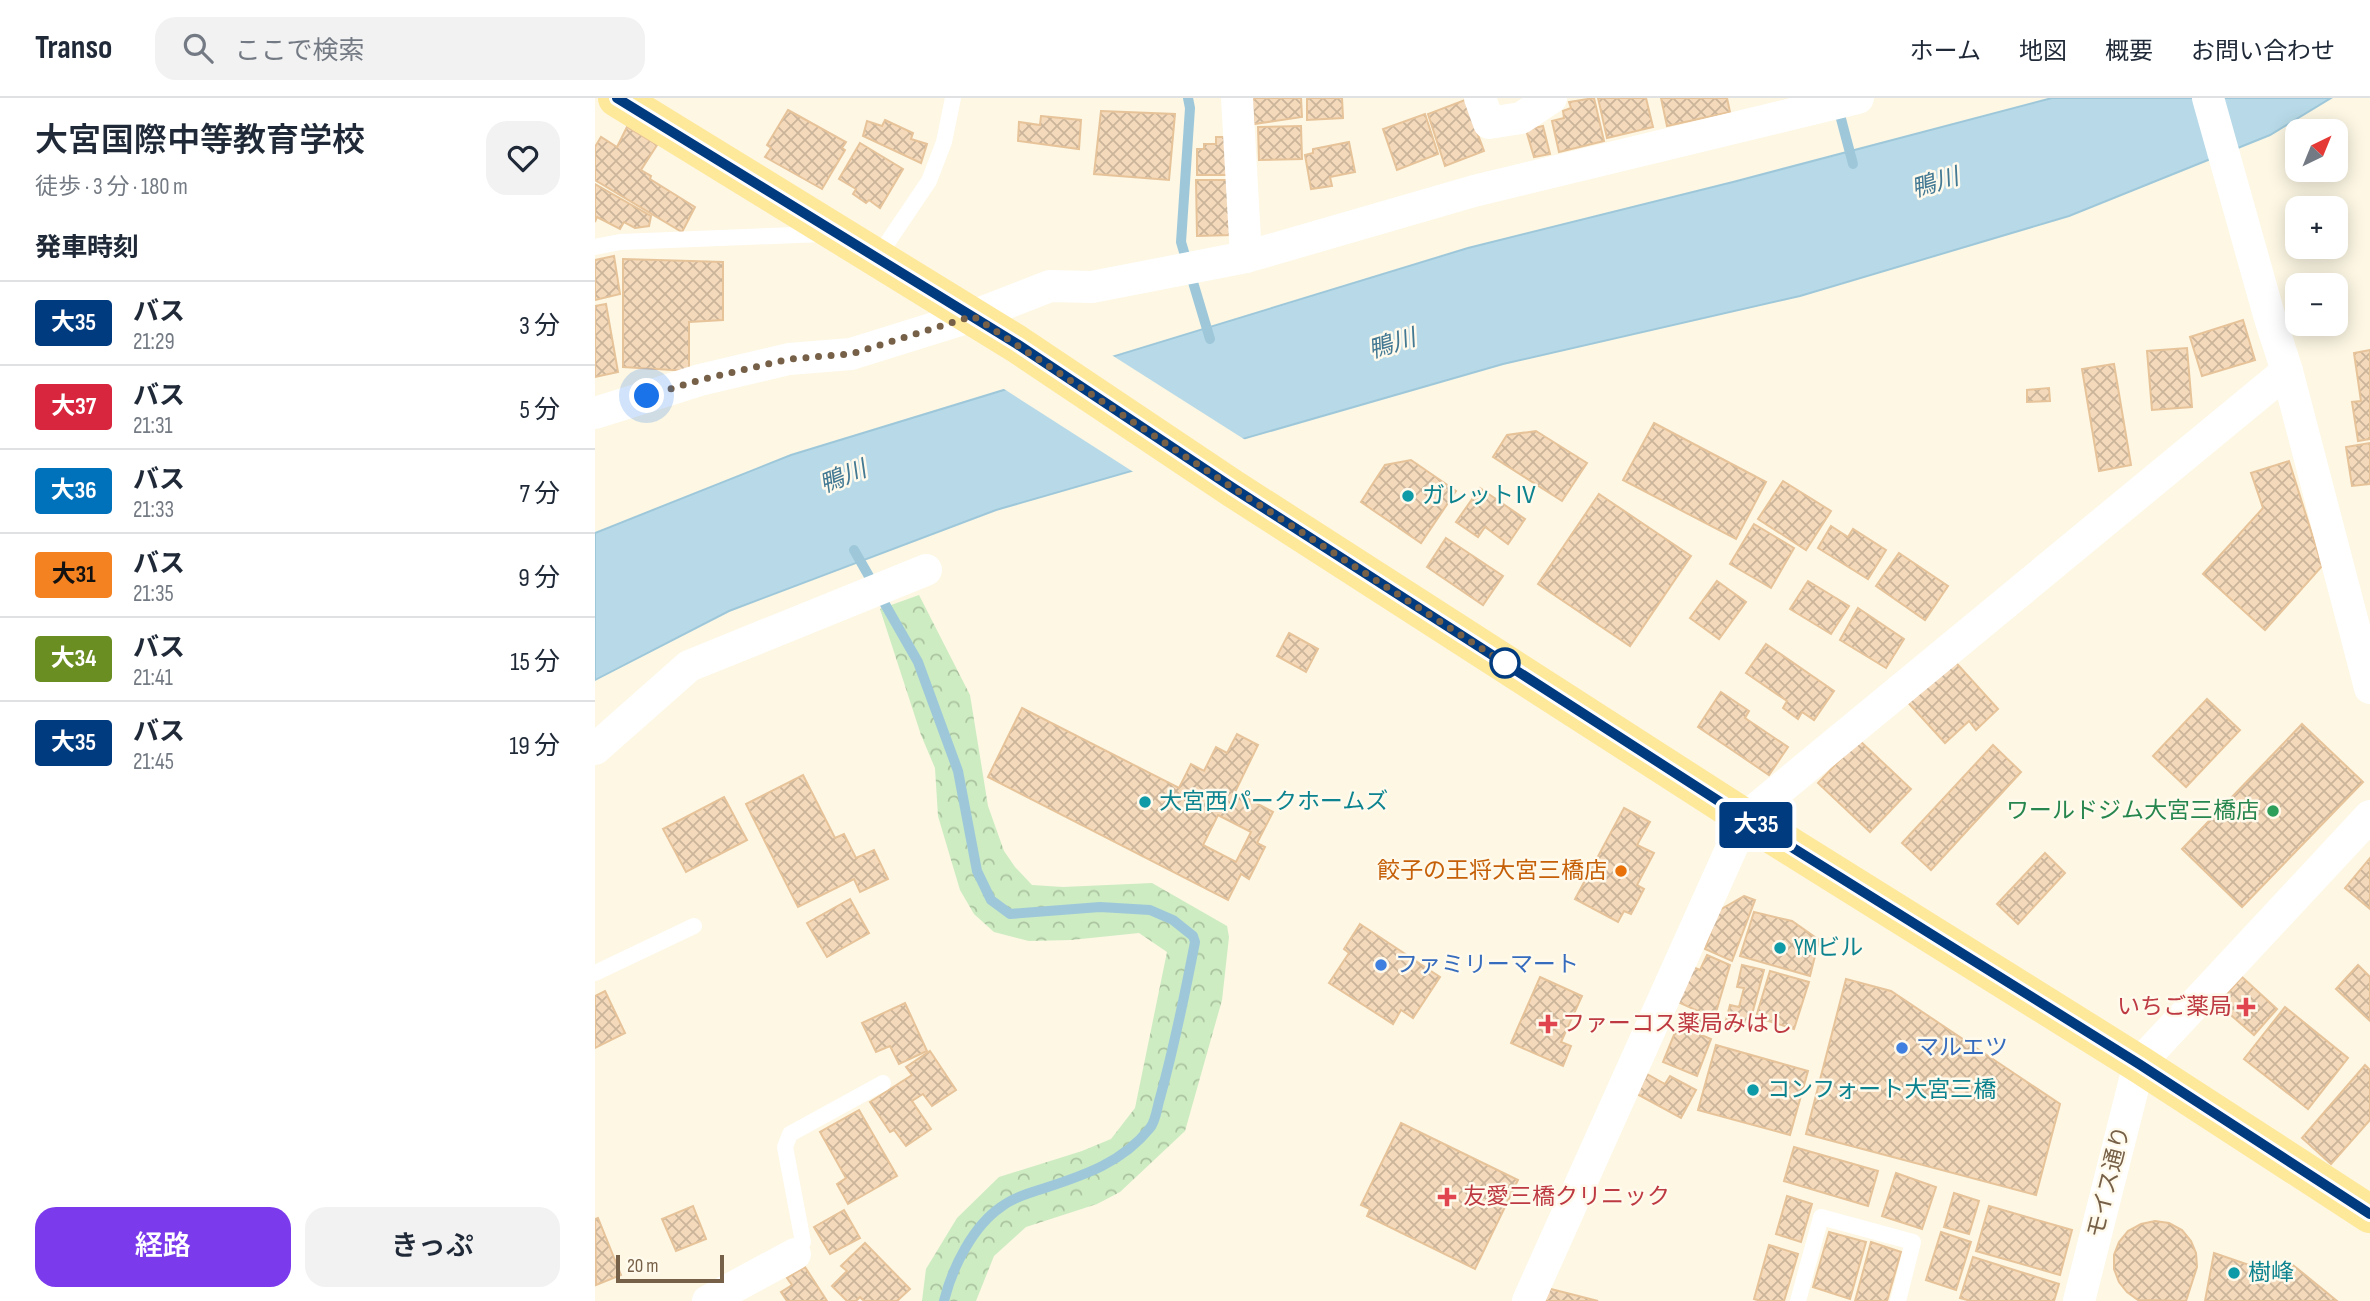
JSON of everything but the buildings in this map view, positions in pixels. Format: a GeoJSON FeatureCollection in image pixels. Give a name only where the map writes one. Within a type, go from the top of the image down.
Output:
{"type":"FeatureCollection","features":[{"type":"Feature","properties":{"kind":"main road"},"geometry":{"type":"LineString","coordinates":[[617,98],[1017,344],[1177,451],[1745,818],[2139,1064],[2370,1214]]}},
{"type":"Feature","properties":{"kind":"street"},"geometry":{"type":"LineString","coordinates":[[1237,98],[1246,257]]}},
{"type":"Feature","properties":{"kind":"street"},"geometry":{"type":"LineString","coordinates":[[1480,98],[1489,123],[1521,118],[1551,98]]}},
{"type":"Feature","properties":{"kind":"street"},"geometry":{"type":"LineString","coordinates":[[2208,98],[2287,370],[2370,688]]}},
{"type":"Feature","properties":{"kind":"street"},"geometry":{"type":"LineString","coordinates":[[595,413],[700,380],[789,359],[851,354],[973,316],[1050,286],[1092,288],[1246,257],[1475,191],[1843,100]]}},
{"type":"Feature","properties":{"kind":"street"},"geometry":{"type":"LineString","coordinates":[[1528,1301],[1745,818],[2287,370]]}},
{"type":"Feature","properties":{"kind":"street"},"geometry":{"type":"LineString","coordinates":[[595,749],[689,666],[926,570]]}},
{"type":"Feature","properties":{"kind":"street"},"geometry":{"type":"LineString","coordinates":[[2139,1064],[2370,816]]}},
{"type":"Feature","properties":{"kind":"street","name":"モイス通り"},"geometry":{"type":"LineString","coordinates":[[2079,1301],[2139,1064]]}},
{"type":"Feature","properties":{"kind":"street"},"geometry":{"type":"LineString","coordinates":[[708,1301],[795,1254]]}},
{"type":"Feature","properties":{"kind":"lane"},"geometry":{"type":"LineString","coordinates":[[876,258],[929,181],[944,142],[953,98]]}},
{"type":"Feature","properties":{"kind":"lane"},"geometry":{"type":"LineString","coordinates":[[595,247],[620,242],[835,233]]}},
{"type":"Feature","properties":{"kind":"lane"},"geometry":{"type":"LineString","coordinates":[[595,973],[694,926]]}},
{"type":"Feature","properties":{"kind":"lane"},"geometry":{"type":"LineString","coordinates":[[795,1254],[803,1242],[785,1147],[790,1134],[883,1083]]}},
{"type":"Feature","properties":{"kind":"lane"},"geometry":{"type":"LineString","coordinates":[[1798,1301],[1821,1217],[1913,1242],[1898,1301]]}},
{"type":"Feature","properties":{"kind":"green space"},"geometry":{"type":"Polygon","coordinates":[[[919,595],[970,695],[988,806],[1004,851],[1015,867],[1032,885],[1063,887],[1152,883],[1227,926],[1229,937],[1222,1000],[1185,1131],[1120,1192],[1097,1204],[1026,1227],[994,1256],[976,1301],[922,1301],[926,1269],[957,1218],[999,1177],[1111,1139],[1135,1108],[1167,952],[1139,933],[1029,941],[994,932],[974,914],[960,890],[938,816],[935,768],[921,735],[880,609],[919,595]]]}},
{"type":"Feature","properties":{"kind":"water","name":"鴨川"},"geometry":{"type":"Polygon","coordinates":[[[2052,98],[2331,98],[2296,119],[2285,119],[2285,126],[2270,135],[2069,216],[1800,296],[1503,364],[996,510],[729,611],[595,680],[595,533],[791,455],[1468,248],[2052,98]]]}},
{"type":"Feature","properties":{"kind":"pier"},"geometry":{"type":"Polygon","coordinates":[[[1110,354],[1247,441],[1135,473],[1001,387],[1110,354]]]}},
{"type":"Feature","properties":{"kind":"waterway"},"geometry":{"type":"LineString","coordinates":[[1188,98],[1190,108],[1181,242],[1210,339]]}},
{"type":"Feature","properties":{"kind":"waterway"},"geometry":{"type":"LineString","coordinates":[[1840,115],[1853,164]]}},
{"type":"Feature","properties":{"kind":"waterway"},"geometry":{"type":"LineString","coordinates":[[854,550],[918,662],[958,771],[977,871],[991,900],[1010,914],[1100,907],[1150,910],[1173,920],[1193,936],[1195,942],[1170,1059],[1150,1128],[1128,1150],[1102,1166],[1017,1198],[991,1215],[965,1249],[952,1275],[944,1301]]}},
{"type":"Feature","properties":{"kind":"bus line","name":"大35"},"geometry":{"type":"LineString","coordinates":[[617,98],[1017,344],[1233,488],[1745,818],[2139,1064],[2370,1214]]}},
{"type":"Feature","properties":{"kind":"place","name":"ガレットⅣ"},"geometry":{"type":"Point","coordinates":[1408,496]}},
{"type":"Feature","properties":{"kind":"place","name":"大宮西パークホームズ"},"geometry":{"type":"Point","coordinates":[1145,802]}},
{"type":"Feature","properties":{"kind":"place","name":"ワールドジム大宮三橋店"},"geometry":{"type":"Point","coordinates":[2273,811]}},
{"type":"Feature","properties":{"kind":"place","name":"餃子の王将大宮三橋店"},"geometry":{"type":"Point","coordinates":[1621,871]}},
{"type":"Feature","properties":{"kind":"place","name":"YMビル"},"geometry":{"type":"Point","coordinates":[1780,948]}},
{"type":"Feature","properties":{"kind":"place","name":"ファミリーマート"},"geometry":{"type":"Point","coordinates":[1381,965]}},
{"type":"Feature","properties":{"kind":"place","name":"いちご薬局"},"geometry":{"type":"Point","coordinates":[2246,1007]}},
{"type":"Feature","properties":{"kind":"place","name":"ファーコス薬局みはし"},"geometry":{"type":"Point","coordinates":[1548,1024]}},
{"type":"Feature","properties":{"kind":"place","name":"マルエツ"},"geometry":{"type":"Point","coordinates":[1902,1048]}},
{"type":"Feature","properties":{"kind":"place","name":"コンフォート大宮三橋"},"geometry":{"type":"Point","coordinates":[1753,1090]}},
{"type":"Feature","properties":{"kind":"place","name":"友愛三橋クリニック"},"geometry":{"type":"Point","coordinates":[1447,1197]}},
{"type":"Feature","properties":{"kind":"place","name":"樹峰"},"geometry":{"type":"Point","coordinates":[2234,1273]}},
{"type":"Feature","properties":{"kind":"route"},"geometry":{"type":"LineString","coordinates":[[647,396],[700,380],[789,359],[851,354],[973,316],[1512,668],[1505,663]]}}]}
